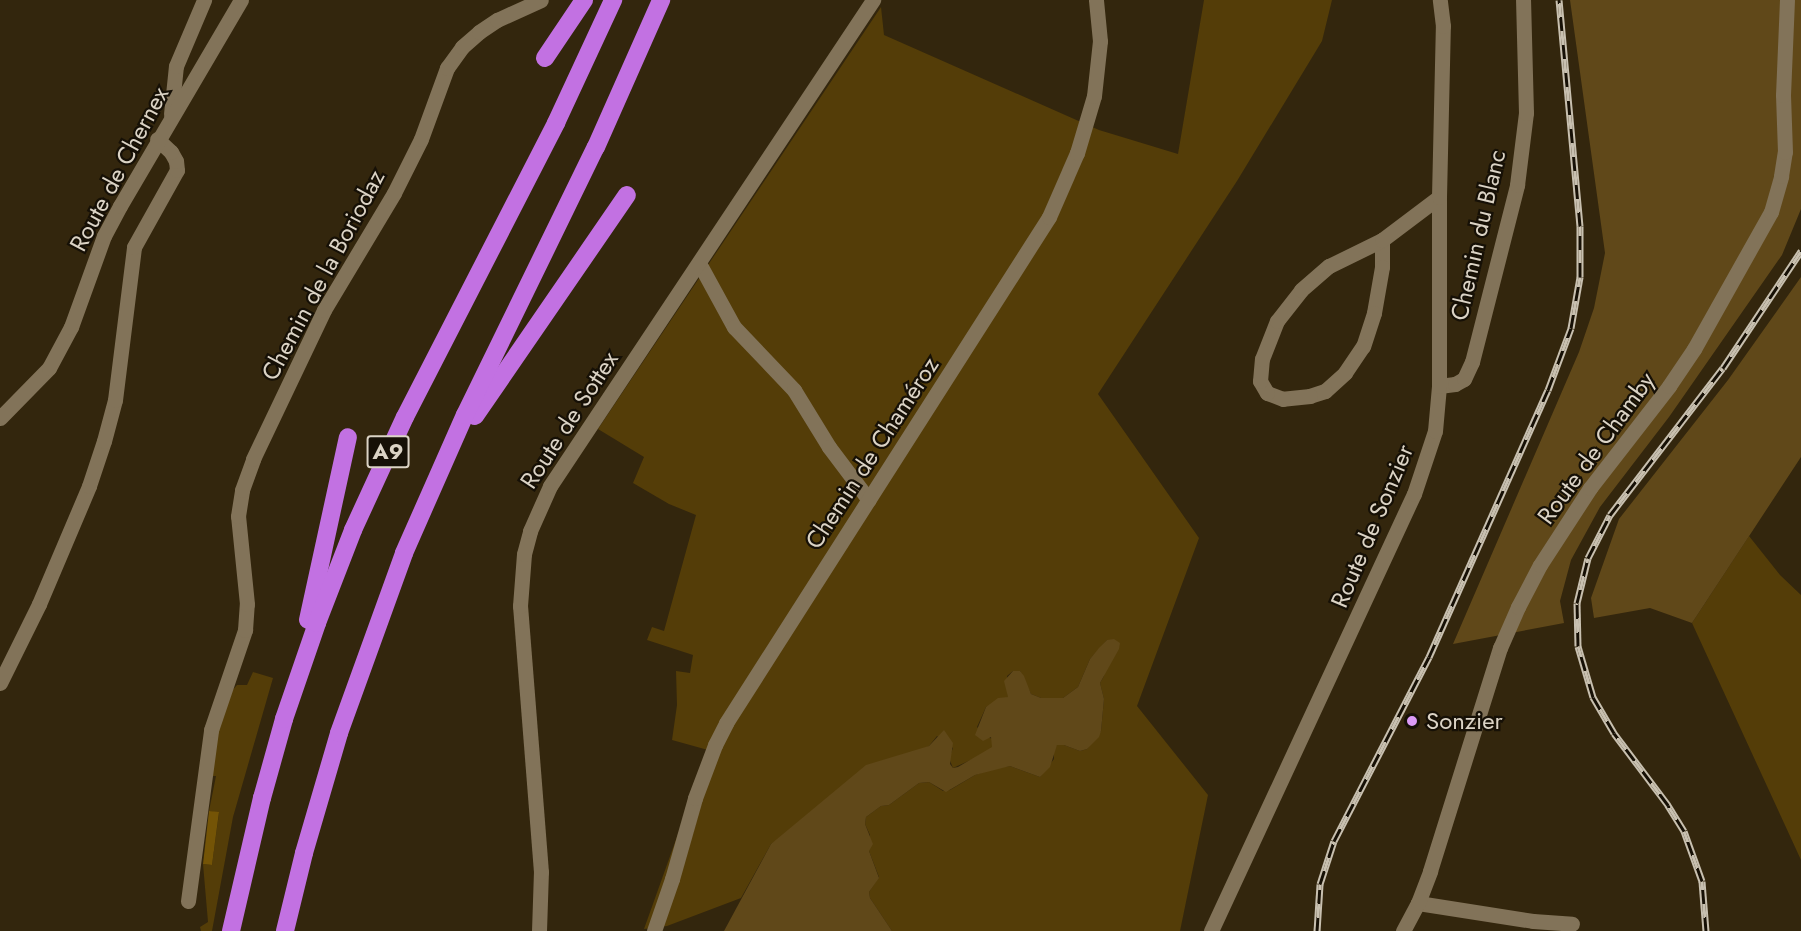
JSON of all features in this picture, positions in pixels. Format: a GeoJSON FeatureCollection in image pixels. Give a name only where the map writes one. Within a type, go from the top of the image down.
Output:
{"type":"FeatureCollection","features":[{"type":"Feature","properties":{"kind":"highway"},"geometry":{"type":"LineString","coordinates":[[545,58],[584,0]]}},
{"type":"Feature","properties":{"kind":"highway","name":"A9"},"geometry":{"type":"LineString","coordinates":[[231,931],[262,798],[284,719],[334,578],[382,465],[556,123],[613,0]]}},
{"type":"Feature","properties":{"kind":"highway","name":"A9"},"geometry":{"type":"LineString","coordinates":[[285,931],[315,813],[355,685],[384,603],[445,460],[596,147],[661,0]]}},
{"type":"Feature","properties":{"kind":"highway"},"geometry":{"type":"LineString","coordinates":[[445,460],[627,195]]}},
{"type":"Feature","properties":{"kind":"highway"},"geometry":{"type":"LineString","coordinates":[[284,719],[348,437]]}},
{"type":"Feature","properties":{"kind":"street"},"geometry":{"type":"LineString","coordinates":[[171,114],[176,66],[204,0]]}},
{"type":"Feature","properties":{"kind":"street","name":"Route de Chernex"},"geometry":{"type":"LineString","coordinates":[[0,418],[50,368],[71,327],[104,236],[171,114],[241,0]]}},
{"type":"Feature","properties":{"kind":"street","name":"Chemin de la Boriodaz"},"geometry":{"type":"LineString","coordinates":[[188,901],[211,730],[245,630],[247,604],[238,516],[242,490],[253,459],[324,310],[394,194],[421,139],[447,69],[462,47],[479,32],[497,20],[541,0]]}},
{"type":"Feature","properties":{"kind":"street","name":"Route de Sottex"},"geometry":{"type":"LineString","coordinates":[[539,931],[541,872],[520,606],[524,554],[540,506],[550,486],[873,0]]}},
{"type":"Feature","properties":{"kind":"street","name":"Chemin de Chaméroz"},"geometry":{"type":"LineString","coordinates":[[655,928],[695,798],[714,745],[809,589],[869,500],[1049,217],[1077,153],[1094,96],[1100,41],[1096,0]]}},
{"type":"Feature","properties":{"kind":"street","name":"Route de Sonzier"},"geometry":{"type":"LineString","coordinates":[[1211,931],[1414,494],[1435,431],[1439,386],[1439,197],[1443,26],[1440,0]]}},
{"type":"Feature","properties":{"kind":"street","name":"Chemin du Blanc"},"geometry":{"type":"LineString","coordinates":[[1439,386],[1455,384],[1464,379],[1472,362],[1517,185],[1526,113],[1523,0]]}},
{"type":"Feature","properties":{"kind":"street","name":"Route de Chamby"},"geometry":{"type":"LineString","coordinates":[[1406,926],[1418,903],[1500,648],[1518,607],[1540,565],[1590,488],[1694,349],[1771,212],[1785,152],[1783,94],[1787,0]]}},
{"type":"Feature","properties":{"kind":"street"},"geometry":{"type":"LineString","coordinates":[[0,683],[39,604],[89,486],[104,441],[115,400],[134,247],[177,170],[176,161],[171,152],[157,139]]}},
{"type":"Feature","properties":{"kind":"street"},"geometry":{"type":"LineString","coordinates":[[1382,240],[1382,267],[1374,313],[1363,346],[1345,373],[1325,391],[1310,396],[1283,399],[1267,393],[1260,381],[1262,359],[1277,321],[1301,290],[1329,266],[1382,240],[1439,197]]}},
{"type":"Feature","properties":{"kind":"street"},"geometry":{"type":"LineString","coordinates":[[699,263],[734,327],[794,390],[829,447],[869,500]]}},
{"type":"Feature","properties":{"kind":"street"},"geometry":{"type":"LineString","coordinates":[[1418,903],[1533,921],[1572,924]]}},
{"type":"Feature","properties":{"kind":"shaded area"},"geometry":{"type":"Polygon","coordinates":[[[1204,0],[1332,0],[1322,41],[1237,181],[1098,394],[1199,538],[1137,706],[1208,795],[1180,931],[892,931],[870,898],[869,892],[879,877],[869,851],[870,835],[865,824],[866,817],[881,806],[889,805],[919,783],[929,782],[943,791],[950,790],[975,775],[996,768],[1010,766],[1040,777],[1054,759],[1054,748],[1057,745],[1080,751],[1087,749],[1101,731],[1104,699],[1100,683],[1104,676],[1107,640],[1090,659],[1078,687],[1063,698],[1041,698],[1031,694],[1020,671],[1013,671],[1007,676],[1008,697],[986,707],[977,727],[987,737],[993,739],[992,748],[984,754],[953,768],[949,758],[953,748],[937,736],[929,746],[771,844],[741,898],[667,926],[644,929],[708,750],[672,740],[677,705],[676,671],[690,673],[693,655],[647,640],[652,627],[664,631],[696,515],[669,504],[633,483],[644,457],[598,429],[881,7],[884,35],[1099,130],[1178,154],[1204,0]]]}},
{"type":"Feature","properties":{"kind":"shaded area"},"geometry":{"type":"Polygon","coordinates":[[[1570,0],[1801,0],[1801,209],[1782,255],[1669,417],[1600,507],[1571,560],[1560,601],[1564,623],[1453,644],[1579,352],[1594,308],[1605,253],[1570,0]]]}},
{"type":"Feature","properties":{"kind":"shaded area"},"geometry":{"type":"Polygon","coordinates":[[[1801,277],[1801,457],[1692,623],[1650,608],[1594,618],[1591,598],[1619,519],[1728,380],[1801,277]]]}},
{"type":"Feature","properties":{"kind":"shaded area"},"geometry":{"type":"Polygon","coordinates":[[[1749,536],[1780,575],[1801,595],[1801,860],[1692,623],[1749,536]]]}},
{"type":"Feature","properties":{"kind":"shaded area"},"geometry":{"type":"Polygon","coordinates":[[[1114,639],[1120,643],[1119,649],[1100,683],[1104,699],[1101,731],[1099,737],[1087,749],[1080,751],[1057,745],[1050,767],[1040,777],[1010,766],[975,775],[946,792],[929,782],[919,783],[889,805],[881,806],[866,817],[865,824],[873,844],[869,851],[879,878],[869,892],[870,898],[892,931],[724,931],[771,844],[866,765],[929,746],[944,730],[953,743],[950,764],[953,768],[958,767],[992,747],[991,737],[983,741],[975,735],[986,707],[998,698],[1008,697],[1004,681],[1013,671],[1020,671],[1024,676],[1031,694],[1041,698],[1063,698],[1078,687],[1090,659],[1099,648],[1107,640],[1114,639]]]}},
{"type":"Feature","properties":{"kind":"shaded area"},"geometry":{"type":"Polygon","coordinates":[[[253,672],[273,678],[233,817],[212,931],[201,931],[200,927],[208,922],[203,864],[212,865],[219,813],[209,811],[216,776],[211,776],[215,741],[230,693],[237,685],[247,685],[253,672]]]}},
{"type":"Feature","properties":{"kind":"shaded area"},"geometry":{"type":"Polygon","coordinates":[[[209,811],[219,812],[212,865],[203,864],[209,811]]]}},
{"type":"Feature","properties":{"kind":"railway"},"geometry":{"type":"LineString","coordinates":[[1317,931],[1320,884],[1334,841],[1429,657],[1548,390],[1571,328],[1580,277],[1580,226],[1559,0]]}},
{"type":"Feature","properties":{"kind":"railway"},"geometry":{"type":"LineString","coordinates":[[1706,931],[1702,881],[1684,831],[1668,805],[1614,733],[1593,697],[1578,646],[1577,603],[1588,558],[1610,515],[1723,368],[1801,251]]}},
{"type":"Feature","properties":{"kind":"place","name":"Sonzier"},"geometry":{"type":"Point","coordinates":[1412,721]}}]}
